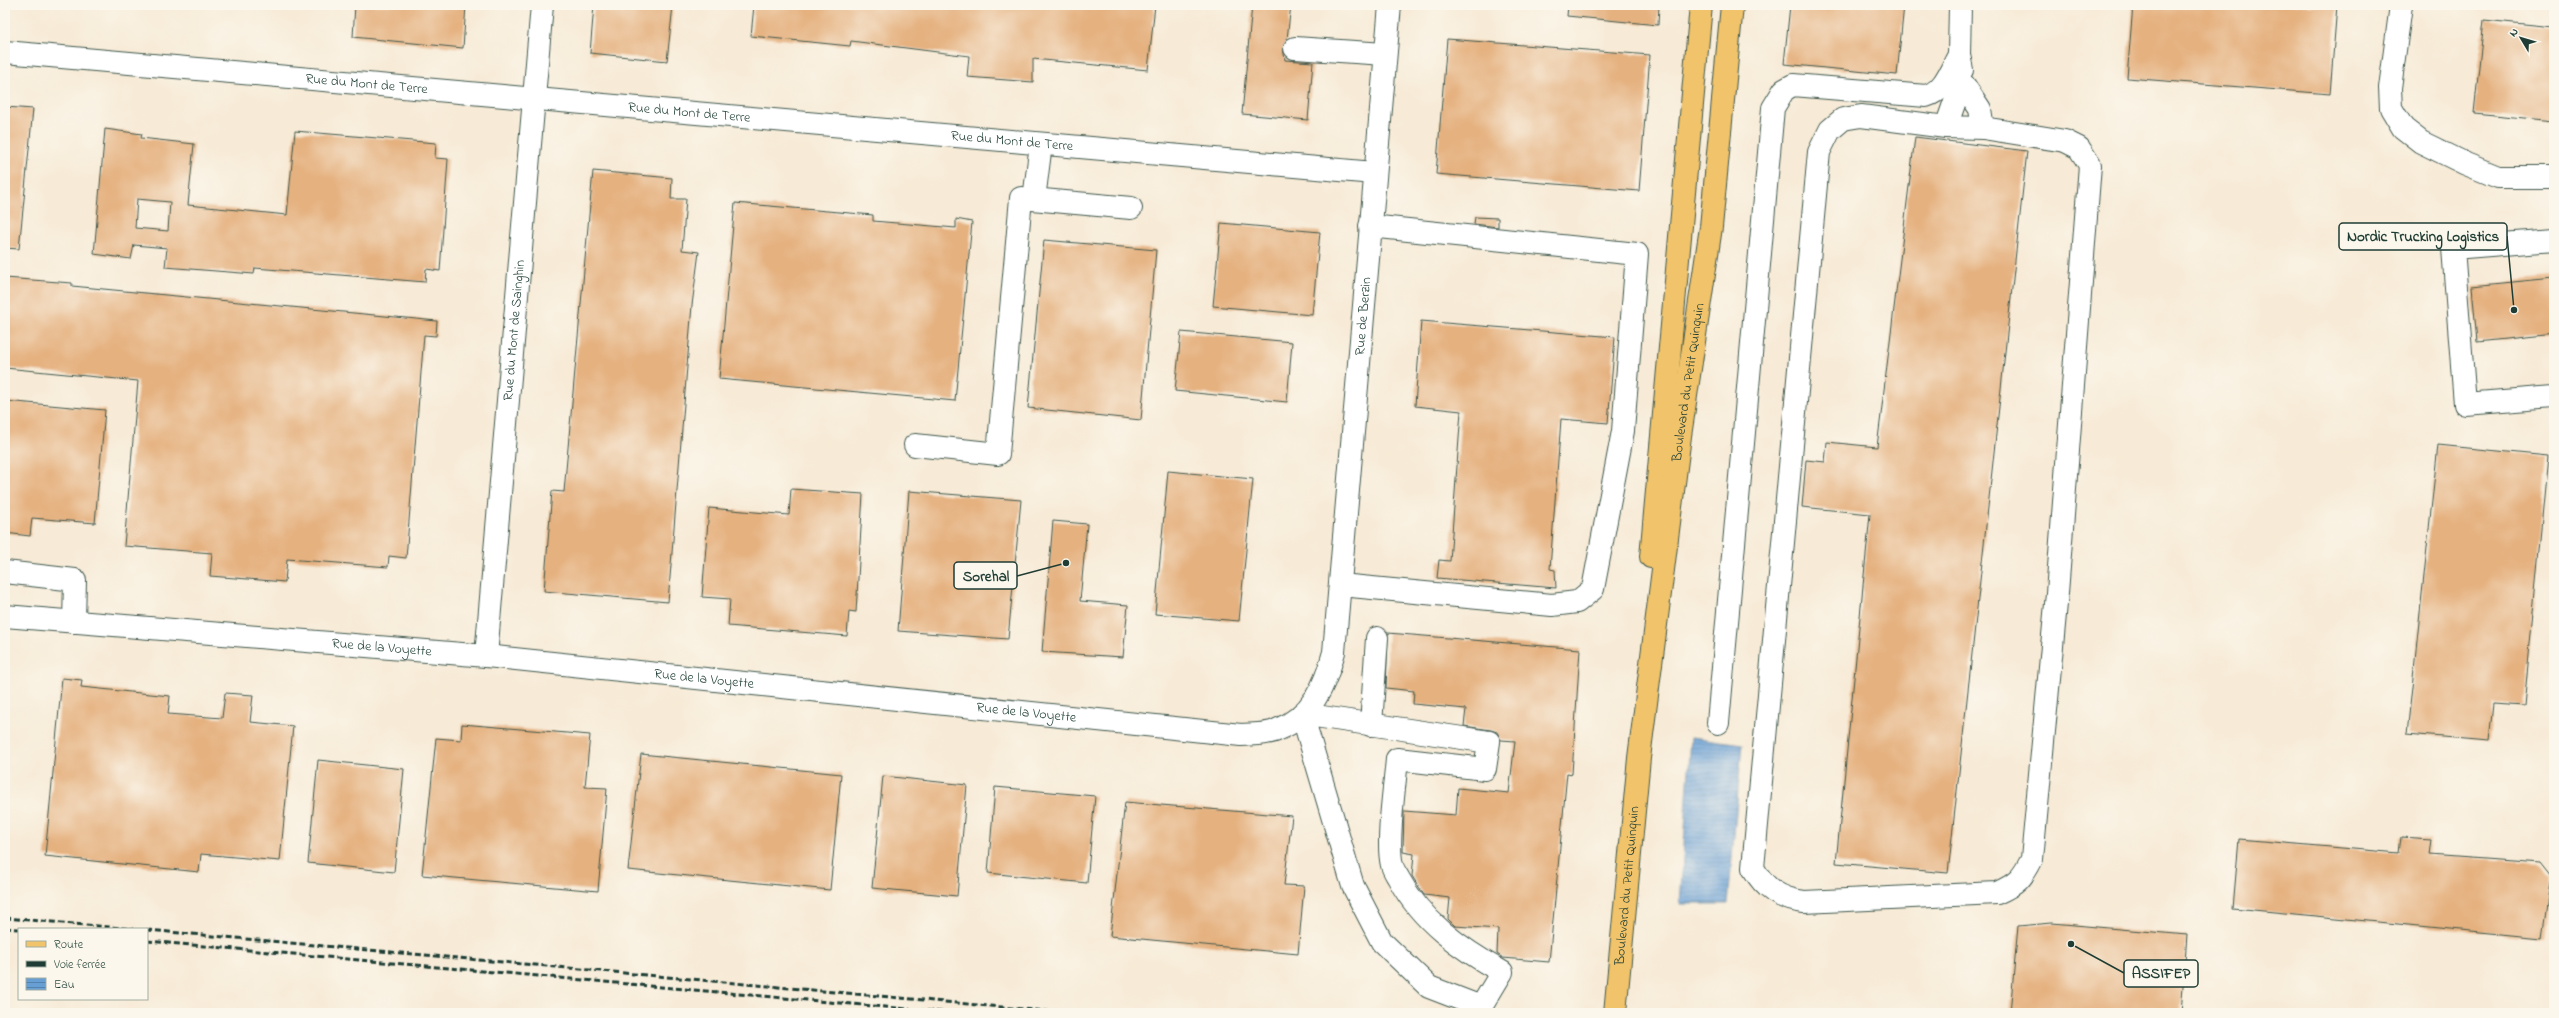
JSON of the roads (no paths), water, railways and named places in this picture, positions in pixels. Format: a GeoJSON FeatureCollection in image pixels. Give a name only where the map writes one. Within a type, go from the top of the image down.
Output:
{"type":"FeatureCollection","features":[{"type":"Feature","properties":{"kind":"main road","name":"Boulevard du Petit Quinquin"},"geometry":{"type":"LineString","coordinates":[[1639,758],[1652,537],[1701,5]]}},
{"type":"Feature","properties":{"kind":"main road","name":"Boulevard du Petit Quinquin"},"geometry":{"type":"LineString","coordinates":[[1615,1013],[1639,758],[1680,436],[1711,227],[1732,5]]}},
{"type":"Feature","properties":{"kind":"street","name":"Rue du Mont de Sainghin"},"geometry":{"type":"LineString","coordinates":[[486,656],[542,5]]}},
{"type":"Feature","properties":{"kind":"street","name":"Rue de Berzin"},"geometry":{"type":"LineString","coordinates":[[1337,628],[1374,173],[1390,5]]}},
{"type":"Feature","properties":{"kind":"street"},"geometry":{"type":"LineString","coordinates":[[1960,5],[1959,55],[1964,85],[1980,109],[1983,128]]}},
{"type":"Feature","properties":{"kind":"street"},"geometry":{"type":"LineString","coordinates":[[2401,5],[2390,88],[2391,108],[2403,128],[2421,142],[2466,164],[2498,177],[2554,177]]}},
{"type":"Feature","properties":{"kind":"street"},"geometry":{"type":"LineString","coordinates":[[1295,48],[1385,54]]}},
{"type":"Feature","properties":{"kind":"street","name":"Rue du Mont de Terre"},"geometry":{"type":"LineString","coordinates":[[5,52],[1374,173]]}},
{"type":"Feature","properties":{"kind":"street"},"geometry":{"type":"LineString","coordinates":[[1718,723],[1772,108],[1784,90],[1793,86],[1930,95],[1942,87],[1959,55]]}},
{"type":"Feature","properties":{"kind":"street"},"geometry":{"type":"LineString","coordinates":[[1946,127],[1955,101],[1964,85]]}},
{"type":"Feature","properties":{"kind":"street"},"geometry":{"type":"LineString","coordinates":[[1861,116],[1946,127],[1983,128],[2066,141],[2079,148],[2090,165],[2057,593],[2032,859],[2016,884],[1997,893],[1804,902],[1787,900],[1762,884],[1753,868],[1819,152],[1830,130],[1843,119],[1861,116]]}},
{"type":"Feature","properties":{"kind":"street"},"geometry":{"type":"LineString","coordinates":[[1034,199],[1041,144]]}},
{"type":"Feature","properties":{"kind":"street"},"geometry":{"type":"LineString","coordinates":[[915,445],[998,454],[1021,198],[1131,208]]}},
{"type":"Feature","properties":{"kind":"street"},"geometry":{"type":"LineString","coordinates":[[1340,585],[1552,605],[1577,602],[1593,589],[1623,431],[1637,254],[1370,226]]}},
{"type":"Feature","properties":{"kind":"street"},"geometry":{"type":"LineString","coordinates":[[2554,240],[2453,248],[2465,404],[2554,398]]}},
{"type":"Feature","properties":{"kind":"street"},"geometry":{"type":"LineString","coordinates":[[5,572],[75,580],[74,622]]}},
{"type":"Feature","properties":{"kind":"street","name":"Rue de la Voyette"},"geometry":{"type":"LineString","coordinates":[[5,616],[486,656],[1241,735],[1276,731],[1296,721],[1315,702],[1327,678],[1334,652],[1337,628]]}},
{"type":"Feature","properties":{"kind":"street"},"geometry":{"type":"LineString","coordinates":[[1372,725],[1377,638]]}},
{"type":"Feature","properties":{"kind":"street"},"geometry":{"type":"LineString","coordinates":[[1302,714],[1489,742],[1485,769],[1397,759],[1391,840],[1392,866],[1404,888],[1419,908],[1457,944],[1502,972],[1481,1007],[1429,987],[1382,942],[1353,886],[1302,714]]}},
{"type":"Feature","properties":{"kind":"water"},"geometry":{"type":"Polygon","coordinates":[[[1691,737],[1742,744],[1728,904],[1680,904],[1691,737]]]}},
{"type":"Feature","properties":{"kind":"railway"},"geometry":{"type":"LineString","coordinates":[[5,918],[121,928]]}},
{"type":"Feature","properties":{"kind":"railway"},"geometry":{"type":"LineString","coordinates":[[5,928],[18,929]]}},
{"type":"Feature","properties":{"kind":"railway"},"geometry":{"type":"LineString","coordinates":[[148,930],[1067,1013]]}},
{"type":"Feature","properties":{"kind":"railway"},"geometry":{"type":"LineString","coordinates":[[148,941],[952,1013]]}},
{"type":"Feature","properties":{"kind":"place","name":"Nordic Trucking Logistics"},"geometry":{"type":"Point","coordinates":[2514,310]}},
{"type":"Feature","properties":{"kind":"place","name":"Sorehal"},"geometry":{"type":"Point","coordinates":[1066,563]}},
{"type":"Feature","properties":{"kind":"place","name":"ASSIFEP"},"geometry":{"type":"Point","coordinates":[2071,944]}}]}
